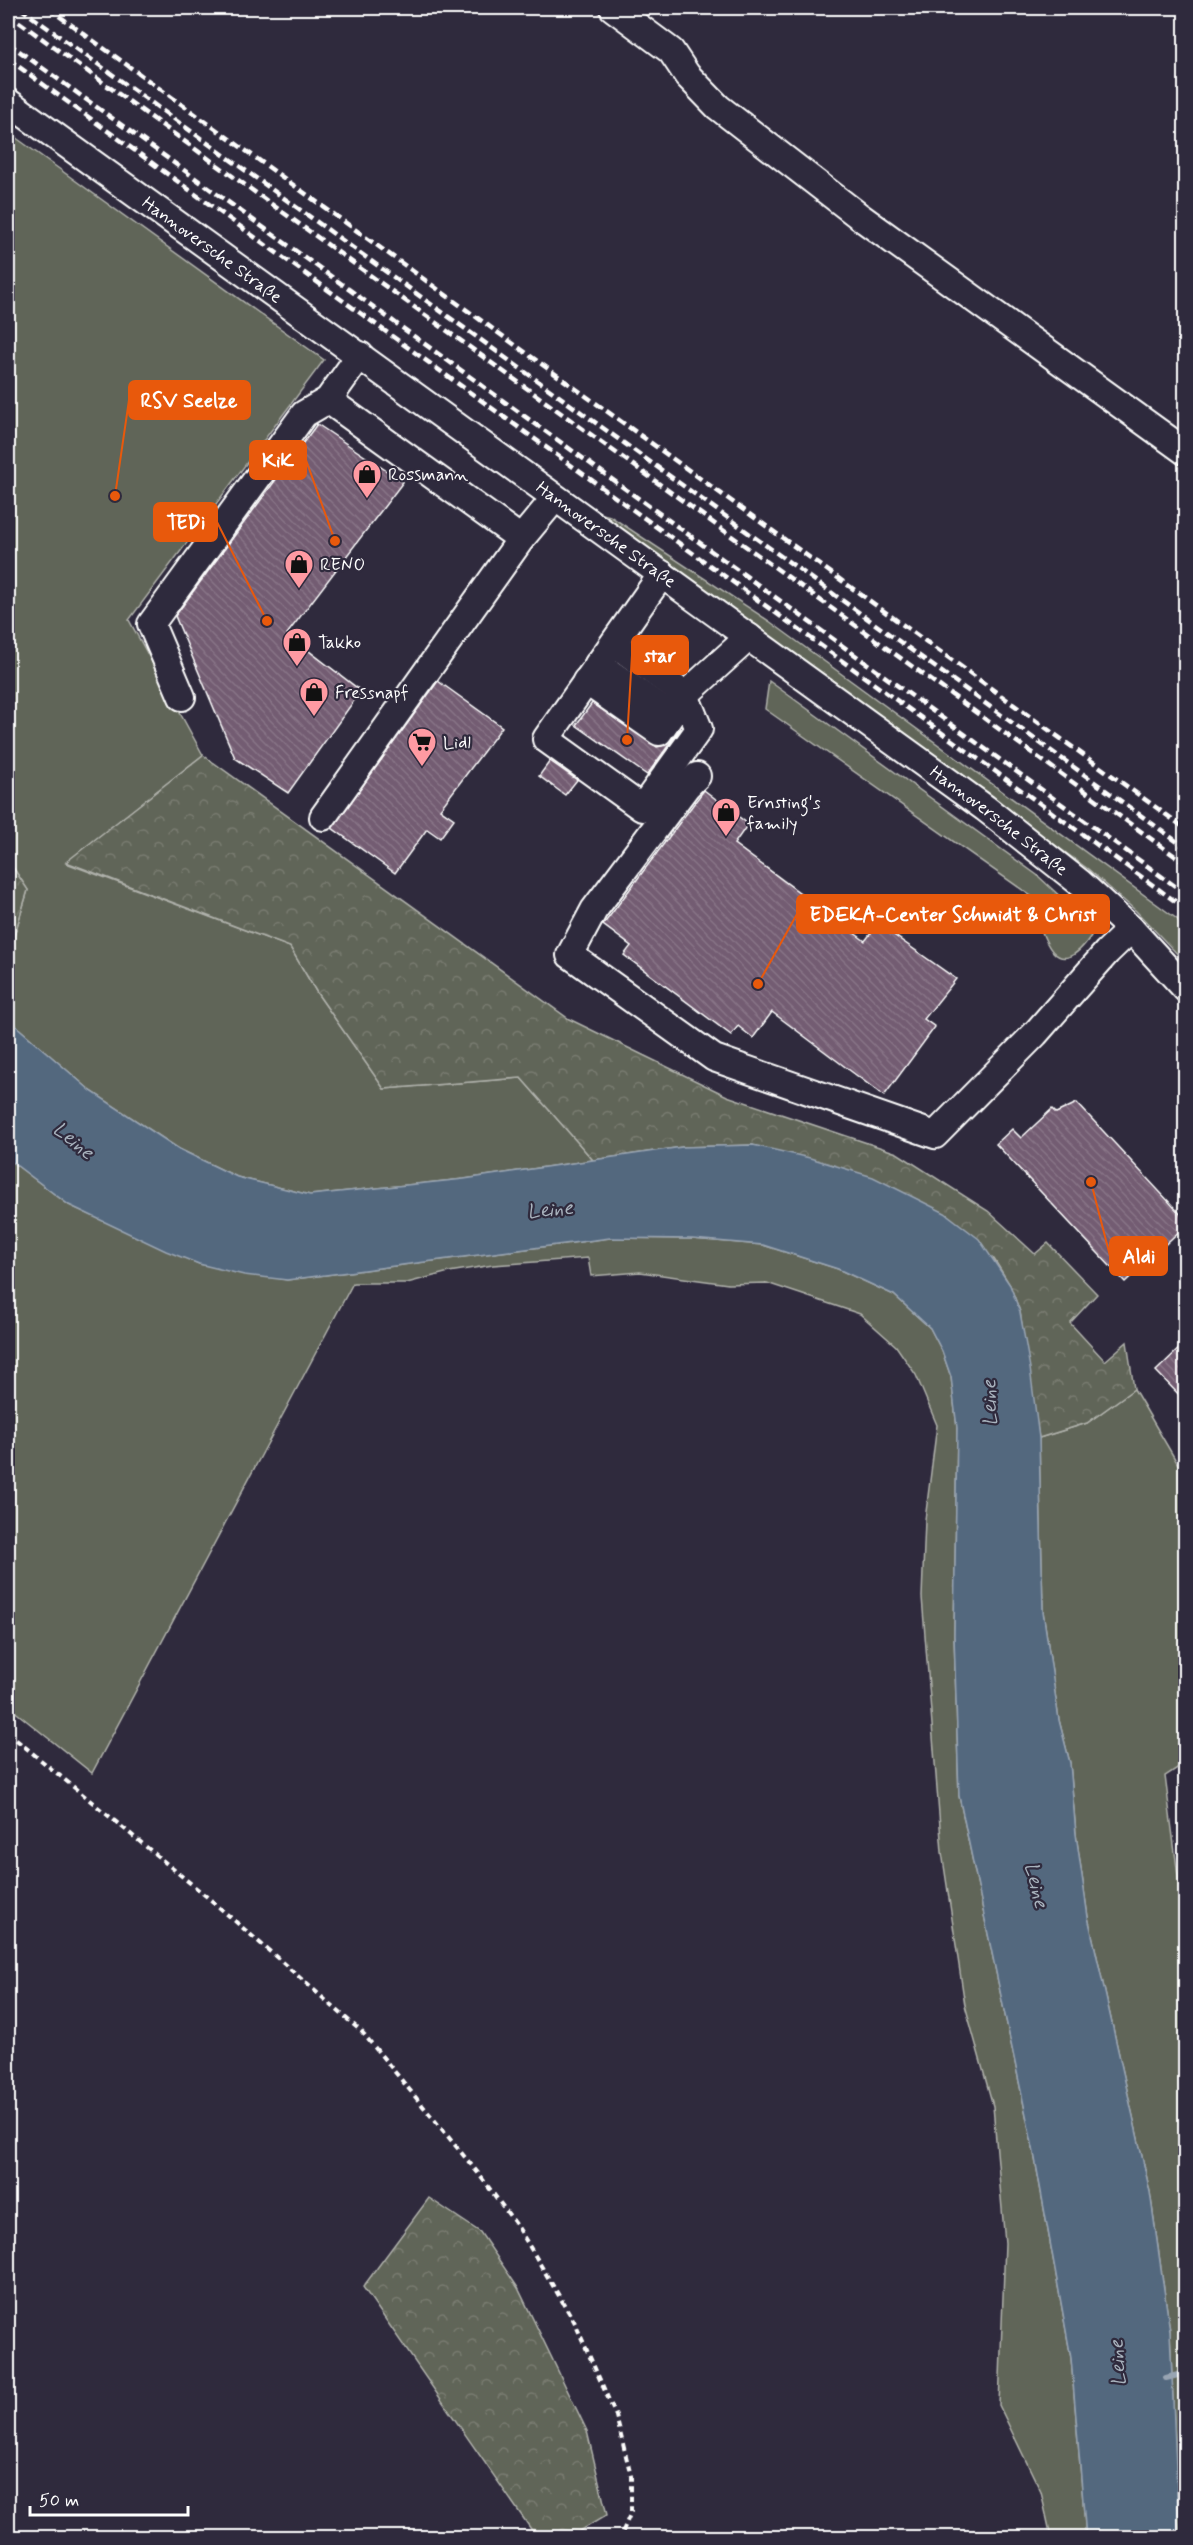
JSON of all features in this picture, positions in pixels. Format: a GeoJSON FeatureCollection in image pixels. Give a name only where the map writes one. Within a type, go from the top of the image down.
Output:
{"type":"FeatureCollection","features":[{"type":"Feature","properties":{"kind":"street"},"geometry":{"type":"LineString","coordinates":[[613,8],[671,51],[687,75],[718,107],[859,216],[1185,452]]}},
{"type":"Feature","properties":{"kind":"street","name":"Hannoversche Straße"},"geometry":{"type":"LineString","coordinates":[[8,102],[985,808],[1079,882],[1131,929],[1185,989]]}},
{"type":"Feature","properties":{"kind":"street"},"geometry":{"type":"LineString","coordinates":[[182,697],[151,624],[304,414],[328,400],[360,355]]}},
{"type":"Feature","properties":{"kind":"street"},"geometry":{"type":"LineString","coordinates":[[328,400],[521,539]]}},
{"type":"Feature","properties":{"kind":"street"},"geometry":{"type":"LineString","coordinates":[[323,817],[521,539],[555,498]]}},
{"type":"Feature","properties":{"kind":"street"},"geometry":{"type":"LineString","coordinates":[[615,644],[685,695],[699,729],[642,808],[546,739],[615,644],[662,574]]}},
{"type":"Feature","properties":{"kind":"street"},"geometry":{"type":"LineString","coordinates":[[592,673],[659,732],[685,695],[748,637]]}},
{"type":"Feature","properties":{"kind":"street"},"geometry":{"type":"LineString","coordinates":[[697,776],[687,786],[594,910],[570,955],[714,1058],[935,1135],[1035,1034],[1107,952],[1131,929]]}},
{"type":"Feature","properties":{"kind":"path"},"geometry":{"type":"LineString","coordinates":[[8,1733],[212,1901],[362,2032],[484,2182],[518,2227],[574,2321],[616,2416],[631,2476],[631,2512],[620,2538]]}},
{"type":"Feature","properties":{"kind":"green space"},"geometry":{"type":"Polygon","coordinates":[[[8,132],[324,360],[129,620],[203,755],[66,863],[290,947],[317,993],[384,1089],[521,1078],[593,1160],[464,1179],[310,1195],[237,1177],[179,1149],[91,1091],[8,1019],[8,956],[28,890],[8,860],[8,132]]]}},
{"type":"Feature","properties":{"kind":"green space"},"geometry":{"type":"Polygon","coordinates":[[[599,513],[610,516],[769,621],[1177,919],[1185,929],[1185,962],[1136,911],[1088,869],[599,513]]]}},
{"type":"Feature","properties":{"kind":"green space"},"geometry":{"type":"Polygon","coordinates":[[[769,681],[1037,875],[1081,916],[1084,927],[1091,936],[1078,951],[1067,957],[1058,956],[1044,937],[1031,896],[765,709],[769,681]]]}},
{"type":"Feature","properties":{"kind":"green space"},"geometry":{"type":"Polygon","coordinates":[[[203,755],[569,1019],[727,1096],[897,1153],[988,1211],[1035,1254],[1048,1243],[1097,1294],[1070,1323],[1105,1361],[1127,1342],[1134,1389],[1087,1423],[1039,1438],[1020,1312],[1010,1285],[994,1259],[753,1145],[682,1147],[593,1160],[521,1078],[384,1089],[317,993],[290,947],[66,862],[203,755]]]}},
{"type":"Feature","properties":{"kind":"green space"},"geometry":{"type":"Polygon","coordinates":[[[8,860],[28,890],[8,956],[8,860]]]}},
{"type":"Feature","properties":{"kind":"green space"},"geometry":{"type":"Polygon","coordinates":[[[8,1159],[69,1205],[199,1264],[287,1280],[610,1238],[692,1239],[763,1245],[838,1269],[894,1295],[930,1328],[942,1351],[951,1377],[957,1428],[954,1635],[959,1796],[1034,2153],[1071,2358],[1086,2537],[1051,2537],[1041,2492],[999,2405],[1005,2243],[993,2106],[965,2005],[942,1852],[922,1597],[925,1520],[937,1425],[916,1375],[896,1346],[860,1314],[767,1283],[728,1284],[640,1272],[591,1276],[588,1258],[493,1265],[449,1272],[407,1283],[353,1283],[92,1773],[8,1706],[8,1159]]]}},
{"type":"Feature","properties":{"kind":"green space"},"geometry":{"type":"Polygon","coordinates":[[[1134,1389],[1185,1476],[1185,1763],[1165,1776],[1186,1937],[1185,2537],[1179,2537],[1170,2331],[1150,2192],[1088,1917],[1076,1834],[1070,1763],[1059,1720],[1043,1611],[1039,1438],[1087,1423],[1134,1389]]]}},
{"type":"Feature","properties":{"kind":"green space"},"geometry":{"type":"Polygon","coordinates":[[[429,2198],[480,2232],[518,2288],[587,2431],[607,2515],[570,2537],[533,2532],[363,2287],[429,2198]]]}},
{"type":"Feature","properties":{"kind":"water","name":"Leine"},"geometry":{"type":"Polygon","coordinates":[[[8,1019],[91,1091],[179,1149],[237,1177],[310,1195],[464,1179],[682,1147],[753,1145],[810,1158],[873,1177],[945,1213],[979,1239],[1010,1285],[1020,1312],[1030,1368],[1039,1438],[1043,1611],[1059,1720],[1070,1763],[1076,1834],[1088,1917],[1150,2192],[1170,2331],[1179,2537],[1086,2537],[1071,2358],[1034,2153],[959,1796],[954,1635],[957,1428],[951,1377],[942,1351],[930,1328],[894,1295],[838,1269],[763,1245],[692,1239],[610,1238],[287,1280],[244,1275],[199,1264],[166,1251],[69,1205],[8,1159],[8,1019]]]}},
{"type":"Feature","properties":{"kind":"building"},"geometry":{"type":"Polygon","coordinates":[[[317,424],[403,482],[287,634],[361,691],[288,793],[235,758],[175,616],[317,424]]]}},
{"type":"Feature","properties":{"kind":"building","name":"Lidl"},"geometry":{"type":"Polygon","coordinates":[[[438,681],[502,727],[440,809],[454,819],[440,838],[427,829],[395,873],[332,828],[438,681]]]}},
{"type":"Feature","properties":{"kind":"building"},"geometry":{"type":"Polygon","coordinates":[[[592,703],[657,747],[666,745],[681,728],[647,775],[576,725],[592,703]]]}},
{"type":"Feature","properties":{"kind":"building"},"geometry":{"type":"Polygon","coordinates":[[[550,761],[577,780],[565,795],[539,776],[550,761]]]}},
{"type":"Feature","properties":{"kind":"building"},"geometry":{"type":"Polygon","coordinates":[[[704,790],[748,824],[734,844],[865,941],[878,924],[956,979],[924,1019],[935,1027],[884,1096],[772,1012],[753,1038],[738,1026],[731,1035],[624,955],[631,946],[603,925],[704,790]]]}},
{"type":"Feature","properties":{"kind":"building"},"geometry":{"type":"Polygon","coordinates":[[[1077,1103],[1185,1219],[1185,1226],[1125,1282],[996,1144],[1012,1129],[1021,1138],[1052,1109],[1056,1113],[1077,1103]]]}},
{"type":"Feature","properties":{"kind":"building"},"geometry":{"type":"Polygon","coordinates":[[[1185,1343],[1185,1401],[1156,1371],[1185,1343]]]}},
{"type":"Feature","properties":{"kind":"waterway"},"geometry":{"type":"LineString","coordinates":[[1166,2378],[1186,2373]]}},
{"type":"Feature","properties":{"kind":"railway"},"geometry":{"type":"LineString","coordinates":[[20,8],[1186,848]]}},
{"type":"Feature","properties":{"kind":"railway"},"geometry":{"type":"LineString","coordinates":[[48,8],[1186,829]]}},
{"type":"Feature","properties":{"kind":"railway"},"geometry":{"type":"LineString","coordinates":[[8,14],[1186,864]]}},
{"type":"Feature","properties":{"kind":"railway"},"geometry":{"type":"LineString","coordinates":[[8,43],[1186,894]]}},
{"type":"Feature","properties":{"kind":"railway"},"geometry":{"type":"LineString","coordinates":[[8,59],[1186,909]]}},
{"type":"Feature","properties":{"kind":"place","name":"RSV Seelze"},"geometry":{"type":"Point","coordinates":[115,496]}},
{"type":"Feature","properties":{"kind":"place","name":"Rossmann"},"geometry":{"type":"Point","coordinates":[367,500]}},
{"type":"Feature","properties":{"kind":"place","name":"KiK"},"geometry":{"type":"Point","coordinates":[335,541]}},
{"type":"Feature","properties":{"kind":"place","name":"RENO"},"geometry":{"type":"Point","coordinates":[299,590]}},
{"type":"Feature","properties":{"kind":"place","name":"TEDi"},"geometry":{"type":"Point","coordinates":[267,621]}},
{"type":"Feature","properties":{"kind":"place","name":"Takko"},"geometry":{"type":"Point","coordinates":[297,668]}},
{"type":"Feature","properties":{"kind":"place","name":"Fressnapf"},"geometry":{"type":"Point","coordinates":[314,718]}},
{"type":"Feature","properties":{"kind":"place","name":"star"},"geometry":{"type":"Point","coordinates":[627,740]}},
{"type":"Feature","properties":{"kind":"place","name":"Lidl"},"geometry":{"type":"Point","coordinates":[422,768]}},
{"type":"Feature","properties":{"kind":"place","name":"Ernsting's family"},"geometry":{"type":"Point","coordinates":[726,838]}},
{"type":"Feature","properties":{"kind":"place","name":"EDEKA-Center Schmidt & Christ"},"geometry":{"type":"Point","coordinates":[758,984]}},
{"type":"Feature","properties":{"kind":"place","name":"Aldi"},"geometry":{"type":"Point","coordinates":[1091,1182]}}]}
